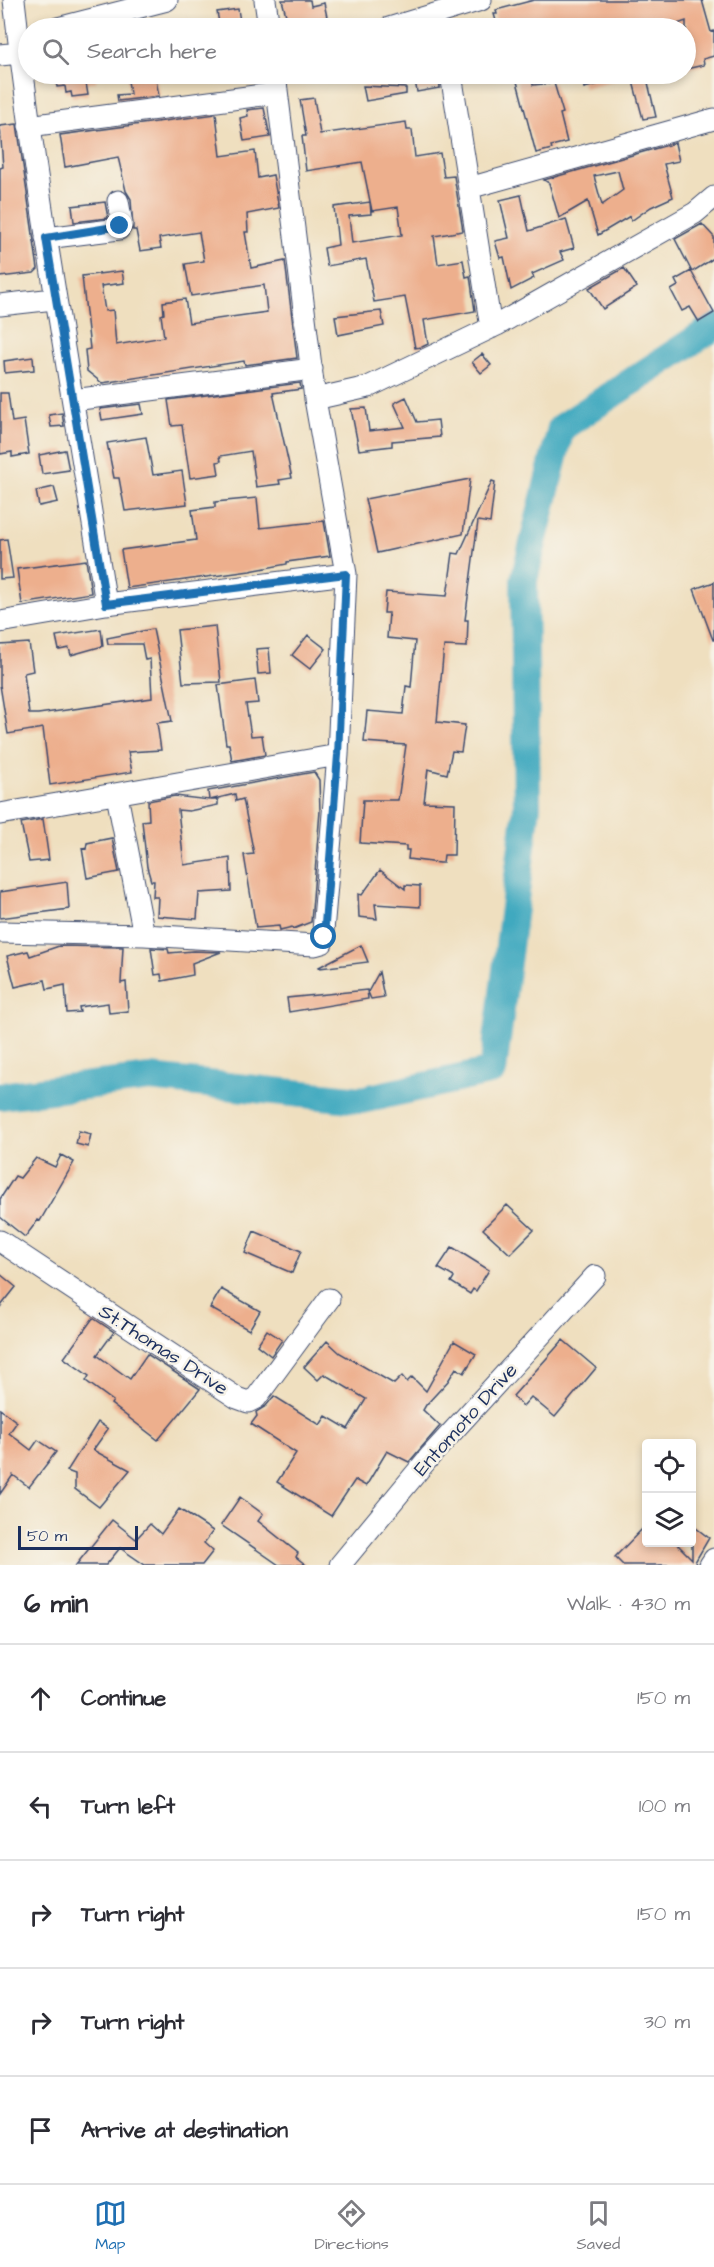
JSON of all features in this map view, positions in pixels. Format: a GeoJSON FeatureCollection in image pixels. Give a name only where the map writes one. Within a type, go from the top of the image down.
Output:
{"type":"FeatureCollection","features":[{"type":"Feature","properties":{"kind":"street"},"geometry":{"type":"LineString","coordinates":[[14,0],[17,46]]}},
{"type":"Feature","properties":{"kind":"street"},"geometry":{"type":"LineString","coordinates":[[97,18],[167,0]]}},
{"type":"Feature","properties":{"kind":"street"},"geometry":{"type":"LineString","coordinates":[[265,0],[268,18]]}},
{"type":"Feature","properties":{"kind":"street"},"geometry":{"type":"LineString","coordinates":[[445,18],[481,0]]}},
{"type":"Feature","properties":{"kind":"street"},"geometry":{"type":"LineString","coordinates":[[23,84],[54,299],[74,400],[106,604]]}},
{"type":"Feature","properties":{"kind":"street"},"geometry":{"type":"LineString","coordinates":[[29,126],[270,84]]}},
{"type":"Feature","properties":{"kind":"street"},"geometry":{"type":"LineString","coordinates":[[0,932],[144,935],[315,945],[322,943],[338,755],[346,574],[315,399],[276,84]]}},
{"type":"Feature","properties":{"kind":"street"},"geometry":{"type":"LineString","coordinates":[[453,84],[491,328]]}},
{"type":"Feature","properties":{"kind":"street"},"geometry":{"type":"LineString","coordinates":[[469,188],[714,119]]}},
{"type":"Feature","properties":{"kind":"street"},"geometry":{"type":"LineString","coordinates":[[315,399],[369,387],[491,328],[695,213],[714,197]]}},
{"type":"Feature","properties":{"kind":"street"},"geometry":{"type":"LineString","coordinates":[[46,238],[119,229],[122,224],[118,201]]}},
{"type":"Feature","properties":{"kind":"street"},"geometry":{"type":"LineString","coordinates":[[0,305],[54,299]]}},
{"type":"Feature","properties":{"kind":"street"},"geometry":{"type":"LineString","coordinates":[[74,400],[312,369]]}},
{"type":"Feature","properties":{"kind":"street"},"geometry":{"type":"LineString","coordinates":[[0,622],[106,604],[346,574]]}},
{"type":"Feature","properties":{"kind":"street"},"geometry":{"type":"LineString","coordinates":[[0,814],[338,755]]}},
{"type":"Feature","properties":{"kind":"street"},"geometry":{"type":"LineString","coordinates":[[117,795],[144,935]]}},
{"type":"Feature","properties":{"kind":"street","name":"St.Thomas Drive"},"geometry":{"type":"LineString","coordinates":[[0,1242],[237,1398],[248,1402],[256,1398],[329,1299]]}},
{"type":"Feature","properties":{"kind":"street","name":"Entomoto Drive"},"geometry":{"type":"LineString","coordinates":[[340,1565],[431,1455],[595,1276]]}},
{"type":"Feature","properties":{"kind":"street"},"geometry":{"type":"LineString","coordinates":[[710,1565],[714,1559]]}},
{"type":"Feature","properties":{"kind":"building"},"geometry":{"type":"Polygon","coordinates":[[[282,0],[310,0],[311,6],[324,3],[327,17],[323,18],[287,18],[282,0]]]}},
{"type":"Feature","properties":{"kind":"building"},"geometry":{"type":"Polygon","coordinates":[[[534,0],[702,0],[711,32],[714,31],[714,56],[703,59],[704,65],[696,67],[696,18],[495,18],[496,10],[534,0]]]}},
{"type":"Feature","properties":{"kind":"building"},"geometry":{"type":"Polygon","coordinates":[[[238,9],[239,18],[218,18],[217,12],[238,9]]]}},
{"type":"Feature","properties":{"kind":"building"},"geometry":{"type":"Polygon","coordinates":[[[57,84],[86,84],[88,95],[72,97],[71,92],[66,93],[65,86],[57,87],[57,84]]]}},
{"type":"Feature","properties":{"kind":"building"},"geometry":{"type":"Polygon","coordinates":[[[128,84],[157,84],[159,96],[118,101],[117,95],[130,94],[128,84]]]}},
{"type":"Feature","properties":{"kind":"building"},"geometry":{"type":"Polygon","coordinates":[[[416,84],[440,84],[440,88],[417,92],[416,84]]]}},
{"type":"Feature","properties":{"kind":"building"},"geometry":{"type":"Polygon","coordinates":[[[518,84],[554,84],[563,113],[560,114],[567,142],[536,153],[518,84]]]}},
{"type":"Feature","properties":{"kind":"building"},"geometry":{"type":"Polygon","coordinates":[[[583,84],[599,84],[584,88],[583,84]]]}},
{"type":"Feature","properties":{"kind":"building"},"geometry":{"type":"Polygon","coordinates":[[[634,84],[648,84],[656,117],[643,119],[634,84]]]}},
{"type":"Feature","properties":{"kind":"building"},"geometry":{"type":"Polygon","coordinates":[[[363,86],[406,88],[406,94],[366,101],[363,86]]]}},
{"type":"Feature","properties":{"kind":"building"},"geometry":{"type":"Polygon","coordinates":[[[314,98],[320,134],[406,122],[407,130],[412,130],[415,157],[440,153],[444,177],[454,176],[463,231],[434,236],[438,264],[463,260],[466,277],[470,276],[475,311],[424,320],[428,344],[422,347],[415,348],[405,297],[374,302],[366,259],[327,266],[324,248],[338,245],[334,207],[370,202],[371,214],[349,216],[352,243],[402,235],[398,207],[372,211],[362,162],[306,171],[302,136],[306,136],[300,100],[314,98]]]}},
{"type":"Feature","properties":{"kind":"building"},"geometry":{"type":"Polygon","coordinates":[[[264,108],[270,137],[244,141],[240,118],[248,116],[247,110],[264,108]]]}},
{"type":"Feature","properties":{"kind":"building"},"geometry":{"type":"Polygon","coordinates":[[[216,114],[221,156],[255,151],[258,178],[273,175],[279,208],[247,214],[248,232],[245,232],[251,268],[285,261],[297,358],[245,365],[244,361],[102,383],[87,371],[85,350],[90,349],[82,276],[122,271],[124,283],[101,286],[105,311],[113,310],[116,345],[164,337],[161,315],[164,314],[163,302],[185,299],[189,323],[267,312],[264,285],[191,296],[185,264],[204,261],[199,232],[159,238],[161,248],[140,251],[136,230],[133,230],[131,199],[126,191],[118,157],[65,167],[60,135],[216,114]]]}},
{"type":"Feature","properties":{"kind":"building"},"geometry":{"type":"Polygon","coordinates":[[[17,124],[38,269],[34,273],[0,277],[0,168],[3,167],[0,126],[17,124]]]}},
{"type":"Feature","properties":{"kind":"building"},"geometry":{"type":"Polygon","coordinates":[[[675,143],[679,161],[664,164],[673,197],[651,207],[631,221],[630,216],[598,235],[588,201],[559,218],[549,183],[544,180],[675,143]],[[618,171],[594,176],[602,205],[623,190],[618,171]]]}},
{"type":"Feature","properties":{"kind":"building"},"geometry":{"type":"Polygon","coordinates":[[[521,195],[529,231],[566,219],[574,248],[560,252],[564,260],[532,274],[534,278],[511,290],[504,257],[500,258],[495,241],[509,238],[500,200],[521,195]]]}},
{"type":"Feature","properties":{"kind":"building"},"geometry":{"type":"Polygon","coordinates":[[[105,202],[108,218],[74,222],[72,206],[105,202]]]}},
{"type":"Feature","properties":{"kind":"building"},"geometry":{"type":"Polygon","coordinates":[[[702,224],[714,237],[714,258],[692,272],[675,239],[702,224]]]}},
{"type":"Feature","properties":{"kind":"building"},"geometry":{"type":"Polygon","coordinates":[[[624,268],[637,287],[603,309],[589,288],[624,268]]]}},
{"type":"Feature","properties":{"kind":"building"},"geometry":{"type":"Polygon","coordinates":[[[691,271],[714,313],[699,322],[690,307],[682,311],[671,290],[678,286],[675,280],[691,271]]]}},
{"type":"Feature","properties":{"kind":"building"},"geometry":{"type":"Polygon","coordinates":[[[381,311],[384,326],[338,335],[335,316],[381,311]]]}},
{"type":"Feature","properties":{"kind":"building"},"geometry":{"type":"Polygon","coordinates":[[[482,354],[491,365],[481,373],[472,362],[482,354]]]}},
{"type":"Feature","properties":{"kind":"building"},"geometry":{"type":"Polygon","coordinates":[[[33,357],[34,370],[5,373],[4,361],[33,357]]]}},
{"type":"Feature","properties":{"kind":"building"},"geometry":{"type":"Polygon","coordinates":[[[300,383],[301,389],[273,393],[292,478],[279,480],[280,484],[256,487],[251,451],[220,456],[221,461],[217,462],[219,474],[190,478],[182,425],[172,426],[168,400],[300,383]]]}},
{"type":"Feature","properties":{"kind":"building"},"geometry":{"type":"Polygon","coordinates":[[[0,393],[8,393],[12,422],[24,420],[29,454],[12,457],[12,452],[0,454],[0,393]]]}},
{"type":"Feature","properties":{"kind":"building"},"geometry":{"type":"Polygon","coordinates":[[[406,397],[417,422],[438,420],[440,437],[392,441],[392,446],[359,450],[351,409],[366,408],[369,431],[405,427],[394,403],[406,397]]]}},
{"type":"Feature","properties":{"kind":"building"},"geometry":{"type":"Polygon","coordinates":[[[141,404],[143,414],[102,420],[100,409],[141,404]]]}},
{"type":"Feature","properties":{"kind":"building"},"geometry":{"type":"Polygon","coordinates":[[[62,413],[64,426],[51,427],[49,415],[62,413]]]}},
{"type":"Feature","properties":{"kind":"building"},"geometry":{"type":"Polygon","coordinates":[[[146,437],[153,475],[182,471],[187,504],[125,511],[119,478],[114,478],[107,443],[146,437]]]}},
{"type":"Feature","properties":{"kind":"building"},"geometry":{"type":"Polygon","coordinates":[[[65,450],[69,470],[42,474],[39,455],[65,450]]]}},
{"type":"Feature","properties":{"kind":"building"},"geometry":{"type":"Polygon","coordinates":[[[470,479],[463,534],[377,553],[365,499],[470,479]]]}},
{"type":"Feature","properties":{"kind":"building"},"geometry":{"type":"Polygon","coordinates":[[[492,481],[495,482],[490,523],[478,521],[465,620],[468,620],[467,647],[444,646],[437,722],[465,725],[461,752],[452,751],[447,774],[428,769],[424,802],[455,803],[454,855],[444,855],[443,863],[408,859],[409,850],[406,850],[406,846],[360,843],[363,800],[398,800],[406,745],[364,742],[367,711],[403,714],[406,686],[411,687],[415,641],[387,638],[389,613],[384,613],[386,592],[447,596],[453,553],[459,554],[492,481]]]}},
{"type":"Feature","properties":{"kind":"building"},"geometry":{"type":"Polygon","coordinates":[[[54,487],[58,502],[39,506],[36,491],[54,487]]]}},
{"type":"Feature","properties":{"kind":"building"},"geometry":{"type":"Polygon","coordinates":[[[257,498],[260,528],[324,521],[330,556],[287,562],[287,564],[250,571],[127,588],[121,550],[196,540],[192,510],[215,507],[215,502],[257,498]]]}},
{"type":"Feature","properties":{"kind":"building"},"geometry":{"type":"Polygon","coordinates":[[[7,539],[13,578],[0,579],[0,540],[7,539]]]}},
{"type":"Feature","properties":{"kind":"building"},"geometry":{"type":"Polygon","coordinates":[[[86,560],[91,593],[22,604],[17,569],[86,560]]]}},
{"type":"Feature","properties":{"kind":"building"},"geometry":{"type":"Polygon","coordinates":[[[714,582],[714,640],[713,640],[694,589],[714,582]]]}},
{"type":"Feature","properties":{"kind":"building"},"geometry":{"type":"Polygon","coordinates":[[[215,626],[221,682],[183,683],[177,630],[215,626]]]}},
{"type":"Feature","properties":{"kind":"building"},"geometry":{"type":"Polygon","coordinates":[[[101,629],[103,646],[71,655],[69,648],[59,650],[56,636],[101,629]]]}},
{"type":"Feature","properties":{"kind":"building"},"geometry":{"type":"Polygon","coordinates":[[[153,629],[172,721],[157,723],[161,750],[128,752],[132,772],[50,785],[43,728],[8,734],[0,685],[0,645],[29,643],[33,671],[24,673],[29,714],[38,714],[152,698],[150,659],[145,660],[142,644],[108,644],[107,638],[153,629]]]}},
{"type":"Feature","properties":{"kind":"building"},"geometry":{"type":"Polygon","coordinates":[[[308,635],[326,649],[310,669],[292,655],[308,635]]]}},
{"type":"Feature","properties":{"kind":"building"},"geometry":{"type":"Polygon","coordinates":[[[269,648],[271,673],[258,674],[256,649],[269,648]]]}},
{"type":"Feature","properties":{"kind":"building"},"geometry":{"type":"Polygon","coordinates":[[[255,680],[258,703],[246,704],[251,736],[262,735],[265,755],[232,761],[229,744],[226,744],[218,685],[255,680]]]}},
{"type":"Feature","properties":{"kind":"building"},"geometry":{"type":"Polygon","coordinates":[[[314,772],[319,780],[320,811],[311,922],[293,929],[292,927],[280,930],[279,926],[256,928],[244,855],[254,854],[243,799],[236,801],[235,794],[210,800],[218,800],[218,805],[189,811],[178,810],[184,865],[230,858],[231,891],[199,893],[197,919],[157,916],[158,897],[153,897],[154,881],[151,881],[147,867],[142,821],[149,820],[148,801],[175,796],[209,800],[208,791],[314,772]]]}},
{"type":"Feature","properties":{"kind":"building"},"geometry":{"type":"Polygon","coordinates":[[[43,819],[49,860],[29,862],[21,823],[43,819]]]}},
{"type":"Feature","properties":{"kind":"building"},"geometry":{"type":"Polygon","coordinates":[[[112,838],[119,872],[87,878],[82,848],[86,849],[87,843],[112,838]]]}},
{"type":"Feature","properties":{"kind":"building"},"geometry":{"type":"Polygon","coordinates":[[[380,870],[405,889],[405,885],[420,886],[420,907],[375,904],[377,919],[359,917],[358,894],[362,895],[380,870]]]}},
{"type":"Feature","properties":{"kind":"building"},"geometry":{"type":"Polygon","coordinates":[[[67,882],[69,909],[0,918],[0,892],[67,882]]]}},
{"type":"Feature","properties":{"kind":"building"},"geometry":{"type":"Polygon","coordinates":[[[361,945],[368,962],[319,967],[361,945]]]}},
{"type":"Feature","properties":{"kind":"building"},"geometry":{"type":"Polygon","coordinates":[[[59,946],[123,947],[121,983],[126,982],[128,1011],[109,1013],[108,1003],[79,1007],[80,1012],[67,1013],[65,985],[47,989],[45,980],[15,987],[7,956],[28,951],[30,956],[59,946]]]}},
{"type":"Feature","properties":{"kind":"building"},"geometry":{"type":"Polygon","coordinates":[[[151,948],[168,949],[169,953],[221,952],[192,963],[193,975],[162,981],[161,974],[155,975],[151,948]]]}},
{"type":"Feature","properties":{"kind":"building"},"geometry":{"type":"Polygon","coordinates":[[[379,972],[384,997],[371,999],[368,992],[379,972]]]}},
{"type":"Feature","properties":{"kind":"building"},"geometry":{"type":"Polygon","coordinates":[[[367,990],[368,999],[289,1012],[287,998],[367,990]]]}},
{"type":"Feature","properties":{"kind":"building"},"geometry":{"type":"Polygon","coordinates":[[[79,1131],[91,1134],[88,1147],[76,1144],[79,1131]]]}},
{"type":"Feature","properties":{"kind":"building"},"geometry":{"type":"Polygon","coordinates":[[[61,1155],[74,1162],[40,1221],[38,1220],[25,1237],[0,1217],[0,1199],[15,1176],[20,1178],[36,1158],[55,1167],[61,1155]]]}},
{"type":"Feature","properties":{"kind":"building"},"geometry":{"type":"Polygon","coordinates":[[[507,1205],[534,1230],[510,1254],[483,1229],[507,1205]]]}},
{"type":"Feature","properties":{"kind":"building"},"geometry":{"type":"Polygon","coordinates":[[[254,1231],[301,1251],[292,1273],[245,1253],[254,1231]]]}},
{"type":"Feature","properties":{"kind":"building"},"geometry":{"type":"Polygon","coordinates":[[[452,1247],[489,1270],[476,1291],[473,1289],[470,1294],[451,1282],[454,1277],[438,1268],[452,1247]]]}},
{"type":"Feature","properties":{"kind":"building"},"geometry":{"type":"Polygon","coordinates":[[[0,1274],[16,1287],[0,1307],[0,1274]]]}},
{"type":"Feature","properties":{"kind":"building"},"geometry":{"type":"Polygon","coordinates":[[[221,1289],[260,1311],[249,1330],[210,1308],[221,1289]]]}},
{"type":"Feature","properties":{"kind":"building"},"geometry":{"type":"Polygon","coordinates":[[[93,1318],[114,1332],[97,1355],[130,1379],[147,1354],[200,1389],[158,1440],[111,1404],[113,1401],[86,1381],[89,1376],[64,1358],[93,1318]]]}},
{"type":"Feature","properties":{"kind":"building"},"geometry":{"type":"Polygon","coordinates":[[[267,1330],[282,1340],[271,1356],[257,1345],[267,1330]]]}},
{"type":"Feature","properties":{"kind":"building"},"geometry":{"type":"Polygon","coordinates":[[[563,1340],[596,1368],[555,1417],[531,1397],[523,1406],[513,1396],[563,1340]]]}},
{"type":"Feature","properties":{"kind":"building"},"geometry":{"type":"Polygon","coordinates":[[[327,1341],[340,1353],[394,1384],[402,1376],[407,1382],[412,1377],[426,1391],[454,1341],[476,1354],[464,1373],[456,1368],[448,1381],[426,1405],[423,1410],[440,1426],[409,1462],[387,1451],[366,1486],[355,1480],[331,1516],[277,1482],[296,1453],[251,1424],[257,1416],[256,1412],[266,1406],[274,1396],[320,1425],[326,1416],[348,1429],[366,1399],[324,1374],[318,1380],[304,1367],[327,1341]]]}},
{"type":"Feature","properties":{"kind":"building"},"geometry":{"type":"Polygon","coordinates":[[[0,1409],[17,1422],[9,1433],[31,1450],[38,1440],[56,1452],[29,1487],[13,1475],[0,1494],[0,1409]]]}},
{"type":"Feature","properties":{"kind":"building"},"geometry":{"type":"Polygon","coordinates":[[[98,1422],[108,1429],[93,1450],[130,1470],[99,1507],[75,1489],[75,1474],[67,1471],[98,1422]]]}},
{"type":"Feature","properties":{"kind":"building"},"geometry":{"type":"Polygon","coordinates":[[[240,1497],[263,1514],[258,1521],[298,1553],[296,1557],[306,1565],[279,1565],[221,1525],[240,1497]]]}},
{"type":"Feature","properties":{"kind":"building"},"geometry":{"type":"Polygon","coordinates":[[[179,1509],[213,1531],[204,1543],[213,1551],[202,1565],[145,1565],[120,1548],[106,1565],[76,1565],[112,1520],[136,1539],[150,1524],[161,1534],[179,1509]]]}},
{"type":"Feature","properties":{"kind":"building"},"geometry":{"type":"Polygon","coordinates":[[[696,1528],[709,1538],[695,1562],[697,1565],[623,1565],[615,1557],[642,1529],[642,1547],[680,1547],[692,1559],[692,1547],[696,1547],[696,1528]]]}},
{"type":"Feature","properties":{"kind":"waterway"},"geometry":{"type":"LineString","coordinates":[[0,1096],[150,1078],[361,1100],[493,1071],[527,807],[524,580],[561,428],[714,327]]}},
{"type":"Feature","properties":{"kind":"route"},"geometry":{"type":"LineString","coordinates":[[120,226],[119,229],[46,238],[54,299],[74,400],[106,604],[346,574],[338,755],[324,937]]}}]}
